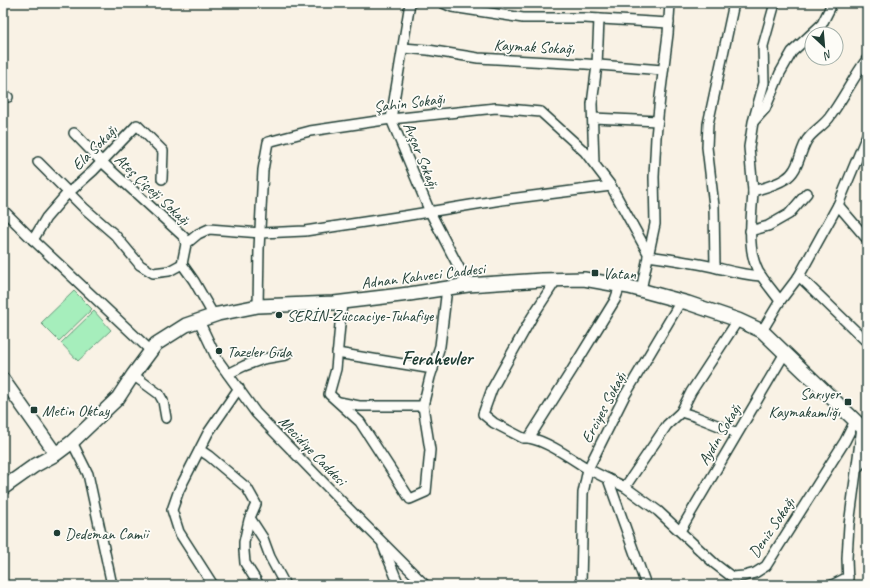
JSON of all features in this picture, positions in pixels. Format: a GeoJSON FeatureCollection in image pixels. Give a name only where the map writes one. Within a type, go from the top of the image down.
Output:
{"type":"FeatureCollection","features":[{"type":"Feature","properties":{"kind":"main road","name":"Adnan Kahveci Caddesi"},"geometry":{"type":"LineString","coordinates":[[3,488],[72,442],[118,398],[156,344],[186,326],[214,316],[258,306],[334,303],[468,285],[584,279],[641,290],[681,301],[738,320],[762,331],[863,426]]}},
{"type":"Feature","properties":{"kind":"street","name":"Avşar Sokağı"},"geometry":{"type":"LineString","coordinates":[[410,3],[391,118],[430,212],[468,285]]}},
{"type":"Feature","properties":{"kind":"street"},"geometry":{"type":"LineString","coordinates":[[443,3],[452,7],[523,18],[584,18],[669,23]]}},
{"type":"Feature","properties":{"kind":"street"},"geometry":{"type":"LineString","coordinates":[[641,290],[655,224],[654,177],[670,3]]}},
{"type":"Feature","properties":{"kind":"street"},"geometry":{"type":"LineString","coordinates":[[715,267],[714,206],[707,147],[708,124],[734,3]]}},
{"type":"Feature","properties":{"kind":"street"},"geometry":{"type":"LineString","coordinates":[[774,3],[763,46],[764,84],[753,122],[749,147],[753,191],[750,231],[752,250],[757,268],[761,276],[780,301]]}},
{"type":"Feature","properties":{"kind":"street"},"geometry":{"type":"LineString","coordinates":[[753,122],[765,109],[780,73],[792,52],[822,24],[830,8],[830,3]]}},
{"type":"Feature","properties":{"kind":"street"},"geometry":{"type":"LineString","coordinates":[[594,163],[592,104],[597,65],[600,19]]}},
{"type":"Feature","properties":{"kind":"street","name":"Kaymak Sokağı"},"geometry":{"type":"LineString","coordinates":[[403,48],[428,50],[478,58],[663,70]]}},
{"type":"Feature","properties":{"kind":"street"},"geometry":{"type":"LineString","coordinates":[[753,191],[775,184],[785,179],[794,171],[808,140],[828,119],[841,101],[857,72],[867,59]]}},
{"type":"Feature","properties":{"kind":"street","name":"Şahin Sokağı"},"geometry":{"type":"LineString","coordinates":[[258,306],[259,249],[264,170],[268,142],[310,131],[391,118],[496,108],[541,112],[585,152],[612,186],[648,254]]}},
{"type":"Feature","properties":{"kind":"street"},"geometry":{"type":"LineString","coordinates":[[593,118],[658,121]]}},
{"type":"Feature","properties":{"kind":"street","name":"Ela Sokağı"},"geometry":{"type":"LineString","coordinates":[[34,240],[46,218],[68,193],[93,171],[137,125],[163,151],[162,179]]}},
{"type":"Feature","properties":{"kind":"street","name":"Ateş Çiçeği Sokağı"},"geometry":{"type":"LineString","coordinates":[[74,132],[102,162],[184,237],[186,244],[182,264]]}},
{"type":"Feature","properties":{"kind":"street"},"geometry":{"type":"LineString","coordinates":[[762,331],[780,301],[799,276],[838,205],[867,135]]}},
{"type":"Feature","properties":{"kind":"street"},"geometry":{"type":"LineString","coordinates":[[38,162],[68,193],[115,235],[140,266],[153,274],[170,271],[182,264],[194,281],[214,316]]}},
{"type":"Feature","properties":{"kind":"street"},"geometry":{"type":"LineString","coordinates":[[186,244],[198,234],[209,229],[261,233],[305,231],[501,200],[612,186]]}},
{"type":"Feature","properties":{"kind":"street"},"geometry":{"type":"LineString","coordinates":[[750,231],[768,226],[789,214],[807,193]]}},
{"type":"Feature","properties":{"kind":"street"},"geometry":{"type":"LineString","coordinates":[[838,205],[867,239]]}},
{"type":"Feature","properties":{"kind":"street"},"geometry":{"type":"LineString","coordinates":[[3,210],[151,351]]}},
{"type":"Feature","properties":{"kind":"street"},"geometry":{"type":"LineString","coordinates":[[648,254],[715,267],[746,275],[761,276]]}},
{"type":"Feature","properties":{"kind":"street"},"geometry":{"type":"LineString","coordinates":[[799,276],[867,342]]}},
{"type":"Feature","properties":{"kind":"street","name":"Erciyes Sokağı"},"geometry":{"type":"LineString","coordinates":[[556,280],[532,317],[492,389],[483,414],[494,422],[523,438],[536,439],[563,453],[588,469],[624,397],[681,301]]}},
{"type":"Feature","properties":{"kind":"street"},"geometry":{"type":"LineString","coordinates":[[529,438],[615,300],[620,286]]}},
{"type":"Feature","properties":{"kind":"street"},"geometry":{"type":"LineString","coordinates":[[342,302],[336,369],[329,394],[360,422],[410,499],[426,492],[430,450],[423,406],[432,369],[440,346],[447,288]]}},
{"type":"Feature","properties":{"kind":"street"},"geometry":{"type":"LineString","coordinates":[[625,487],[667,425],[681,412],[691,392],[738,320]]}},
{"type":"Feature","properties":{"kind":"street","name":"Mecidiye Caddesi"},"geometry":{"type":"LineString","coordinates":[[199,321],[217,359],[256,413],[381,542],[425,585]]}},
{"type":"Feature","properties":{"kind":"street"},"geometry":{"type":"LineString","coordinates":[[337,353],[432,369]]}},
{"type":"Feature","properties":{"kind":"street","name":"Aydın Sokağı"},"geometry":{"type":"LineString","coordinates":[[680,531],[785,353]]}},
{"type":"Feature","properties":{"kind":"street"},"geometry":{"type":"LineString","coordinates":[[228,374],[263,359],[286,356]]}},
{"type":"Feature","properties":{"kind":"street"},"geometry":{"type":"LineString","coordinates":[[133,375],[159,394],[163,401],[166,418]]}},
{"type":"Feature","properties":{"kind":"street"},"geometry":{"type":"LineString","coordinates":[[3,379],[56,454]]}},
{"type":"Feature","properties":{"kind":"street"},"geometry":{"type":"LineString","coordinates":[[213,585],[179,532],[172,510],[180,490],[208,433],[238,388]]}},
{"type":"Feature","properties":{"kind":"street"},"geometry":{"type":"LineString","coordinates":[[338,402],[360,406],[423,406]]}},
{"type":"Feature","properties":{"kind":"street"},"geometry":{"type":"LineString","coordinates":[[681,412],[737,433]]}},
{"type":"Feature","properties":{"kind":"street"},"geometry":{"type":"LineString","coordinates":[[832,585],[848,581],[847,558],[849,525],[863,426]]}},
{"type":"Feature","properties":{"kind":"street","name":"Deniz Sokağı"},"geometry":{"type":"LineString","coordinates":[[588,469],[625,487],[658,511],[715,564],[732,577],[744,576],[755,573],[766,566],[845,441],[863,426]]}},
{"type":"Feature","properties":{"kind":"street"},"geometry":{"type":"LineString","coordinates":[[72,442],[88,474],[112,585]]}},
{"type":"Feature","properties":{"kind":"street"},"geometry":{"type":"LineString","coordinates":[[200,450],[247,488],[256,504],[250,518],[244,542],[245,563],[259,585]]}},
{"type":"Feature","properties":{"kind":"street"},"geometry":{"type":"LineString","coordinates":[[857,468],[867,457]]}},
{"type":"Feature","properties":{"kind":"street"},"geometry":{"type":"LineString","coordinates":[[581,585],[583,493],[588,469]]}},
{"type":"Feature","properties":{"kind":"street"},"geometry":{"type":"LineString","coordinates":[[608,479],[646,585]]}},
{"type":"Feature","properties":{"kind":"street"},"geometry":{"type":"LineString","coordinates":[[250,518],[263,538],[270,557],[284,583]]}},
{"type":"Feature","properties":{"kind":"street"},"geometry":{"type":"LineString","coordinates":[[381,542],[399,585]]}},
{"type":"Feature","properties":{"kind":"green space"},"geometry":{"type":"Polygon","coordinates":[[[74,291],[92,309],[59,341],[41,323],[74,291]]]}},
{"type":"Feature","properties":{"kind":"green space"},"geometry":{"type":"Polygon","coordinates":[[[94,311],[111,330],[78,361],[61,343],[94,311]]]}},
{"type":"Feature","properties":{"kind":"place","name":"Vatan"},"geometry":{"type":"Point","coordinates":[595,273]}},
{"type":"Feature","properties":{"kind":"place","name":"SERİN-Züccaciye-Tuhafiye"},"geometry":{"type":"Point","coordinates":[279,315]}},
{"type":"Feature","properties":{"kind":"place","name":"Tazeler Gıda"},"geometry":{"type":"Point","coordinates":[219,351]}},
{"type":"Feature","properties":{"kind":"place","name":"Sarıyer Kaymakamlığı"},"geometry":{"type":"Point","coordinates":[848,402]}},
{"type":"Feature","properties":{"kind":"place","name":"Metin Oktay"},"geometry":{"type":"Point","coordinates":[34,410]}},
{"type":"Feature","properties":{"kind":"place","name":"Dedeman Camii"},"geometry":{"type":"Point","coordinates":[57,533]}},
{"type":"Feature","properties":{"kind":"district","name":"Ferahevler"},"geometry":{"type":"Point","coordinates":[437,358]}}]}
